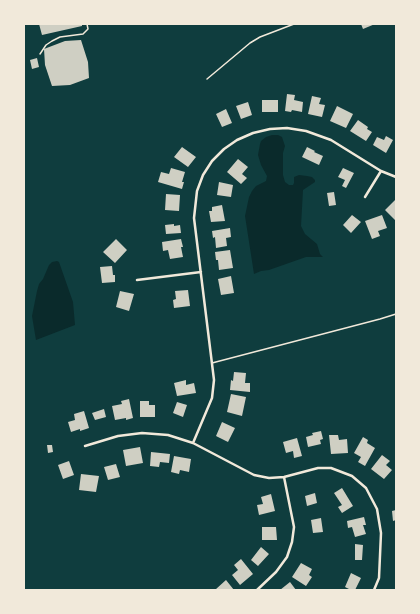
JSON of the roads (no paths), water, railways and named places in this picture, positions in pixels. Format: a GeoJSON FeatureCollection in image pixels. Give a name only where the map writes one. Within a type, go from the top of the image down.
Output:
{"type":"FeatureCollection","features":[{"type":"Feature","properties":{"kind":"street"},"geometry":{"type":"LineString","coordinates":[[193,444],[212,398],[214,380],[194,218],[197,191],[203,175],[212,161],[224,149],[237,140],[253,133],[270,129],[287,128],[306,131],[331,140],[381,171],[396,178]]}},
{"type":"Feature","properties":{"kind":"street"},"geometry":{"type":"LineString","coordinates":[[365,197],[381,171]]}},
{"type":"Feature","properties":{"kind":"street"},"geometry":{"type":"LineString","coordinates":[[137,280],[201,272]]}},
{"type":"Feature","properties":{"kind":"street"},"geometry":{"type":"LineString","coordinates":[[85,446],[118,436],[142,432],[168,435],[193,444],[254,475],[269,478],[284,477],[318,468],[331,468],[352,476],[366,488],[377,509],[381,533],[379,578],[374,590]]}},
{"type":"Feature","properties":{"kind":"street"},"geometry":{"type":"LineString","coordinates":[[257,590],[276,572],[287,557],[292,542],[294,527],[284,477]]}},
{"type":"Feature","properties":{"kind":"lane"},"geometry":{"type":"LineString","coordinates":[[40,54],[46,45],[60,37],[83,34],[88,29],[87,24]]}},
{"type":"Feature","properties":{"kind":"lane"},"geometry":{"type":"LineString","coordinates":[[207,79],[250,43],[260,37],[294,24]]}},
{"type":"Feature","properties":{"kind":"lane"},"geometry":{"type":"LineString","coordinates":[[212,364],[396,314]]}},
{"type":"Feature","properties":{"kind":"water"},"geometry":{"type":"Polygon","coordinates":[[[272,135],[282,137],[285,146],[283,153],[283,175],[285,182],[289,185],[293,185],[294,177],[299,175],[312,177],[315,180],[315,182],[303,190],[301,226],[305,234],[317,244],[320,254],[323,257],[306,257],[254,274],[245,216],[249,197],[252,191],[256,186],[266,181],[267,176],[258,155],[261,141],[272,135]]]}},
{"type":"Feature","properties":{"kind":"water"},"geometry":{"type":"Polygon","coordinates":[[[52,262],[59,262],[73,302],[75,325],[36,340],[32,316],[37,291],[49,265],[52,262]]]}}]}
